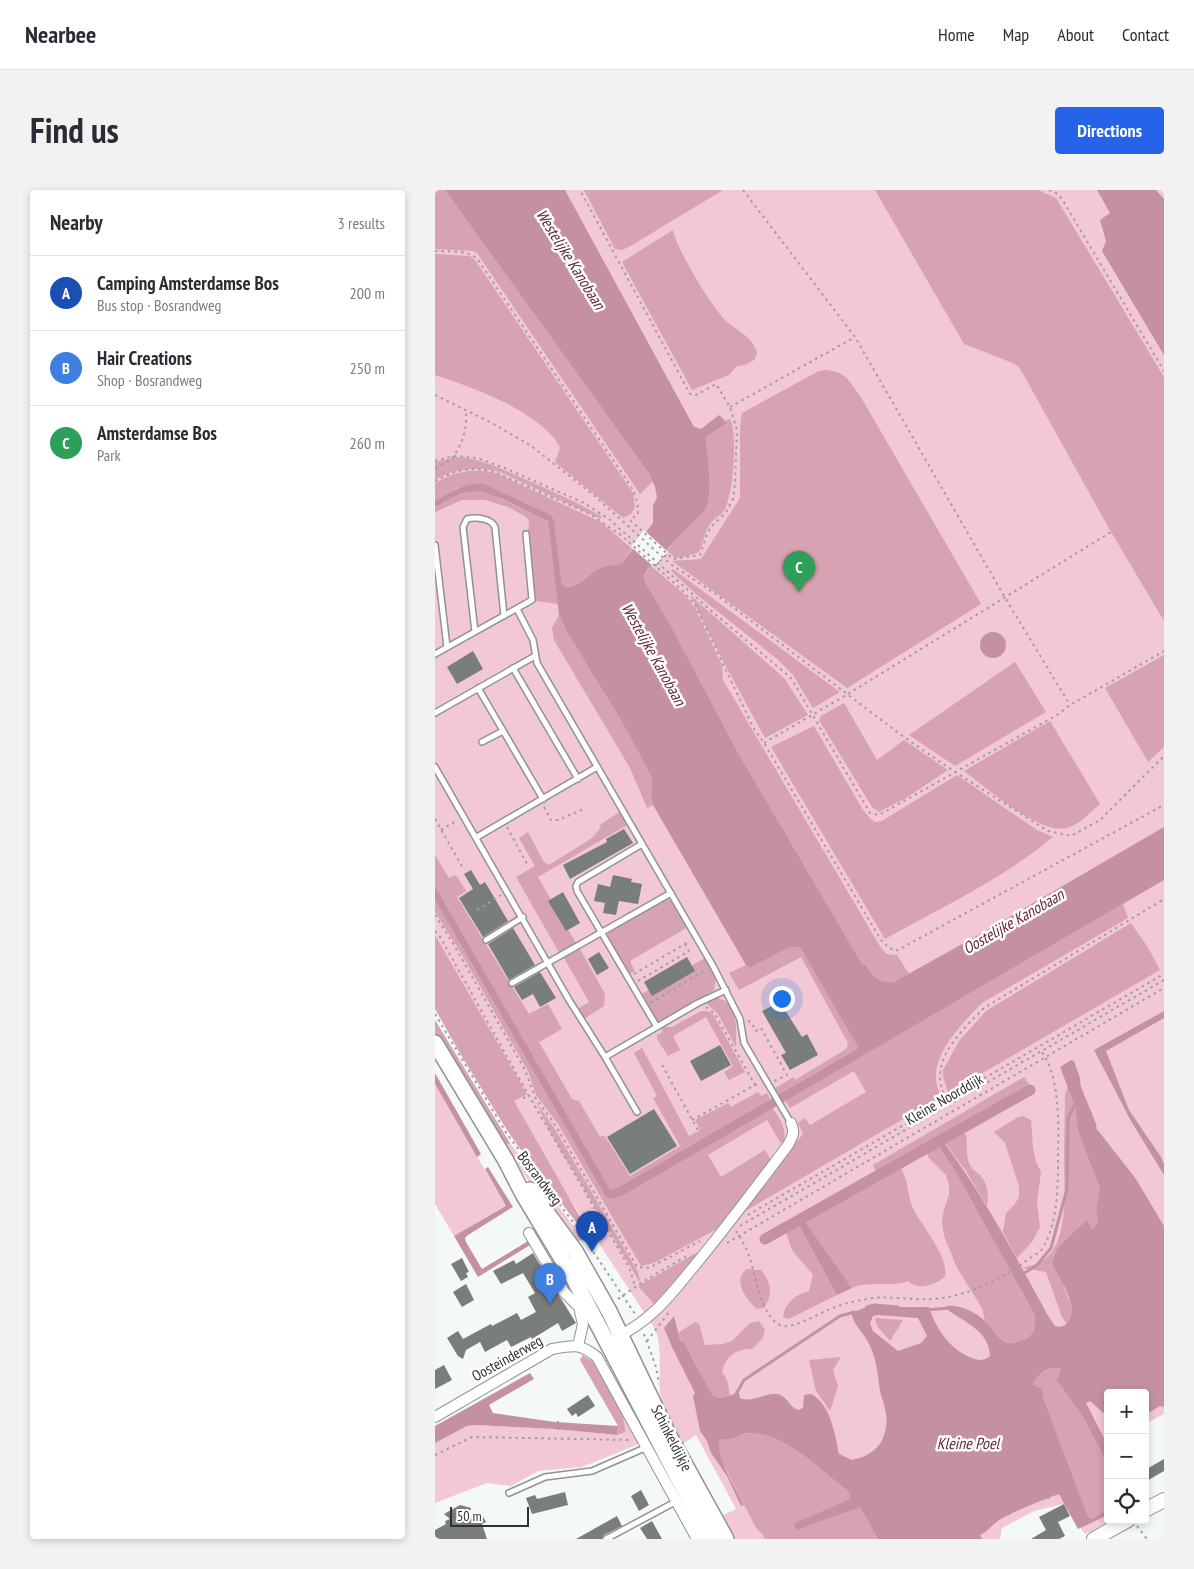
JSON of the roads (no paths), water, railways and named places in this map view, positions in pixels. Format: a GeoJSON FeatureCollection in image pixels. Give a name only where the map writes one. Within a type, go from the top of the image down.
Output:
{"type":"FeatureCollection","features":[{"type":"Feature","properties":{"kind":"main road","name":"Bosrandweg"},"geometry":{"type":"LineString","coordinates":[[435,1043],[574,1279],[614,1339]]}},
{"type":"Feature","properties":{"kind":"main road","name":"Schinkeldijkje"},"geometry":{"type":"LineString","coordinates":[[614,1339],[710,1539]]}},
{"type":"Feature","properties":{"kind":"main road","name":"Schinkeldijkje"},"geometry":{"type":"LineString","coordinates":[[614,1339],[638,1369],[667,1432],[726,1539]]}},
{"type":"Feature","properties":{"kind":"street"},"geometry":{"type":"LineString","coordinates":[[614,1339],[640,1325],[668,1298],[726,1228],[788,1145],[793,1136],[794,1129],[791,1122]]}},
{"type":"Feature","properties":{"kind":"street"},"geometry":{"type":"LineString","coordinates":[[529,1233],[563,1292],[579,1307],[583,1324],[579,1346]]}},
{"type":"Feature","properties":{"kind":"street","name":"Schinkeldijkje"},"geometry":{"type":"LineString","coordinates":[[579,1346],[597,1356],[697,1539]]}},
{"type":"Feature","properties":{"kind":"street","name":"Oosteinderweg"},"geometry":{"type":"LineString","coordinates":[[435,1417],[552,1349],[579,1346]]}},
{"type":"Feature","properties":{"kind":"street"},"geometry":{"type":"LineString","coordinates":[[1149,1508],[1164,1500]]}},
{"type":"Feature","properties":{"kind":"street"},"geometry":{"type":"LineString","coordinates":[[1094,1539],[1127,1524]]}},
{"type":"Feature","properties":{"kind":"lane"},"geometry":{"type":"LineString","coordinates":[[475,632],[463,527],[467,519],[489,521],[495,527],[504,616]]}},
{"type":"Feature","properties":{"kind":"lane"},"geometry":{"type":"LineString","coordinates":[[435,654],[532,600],[526,534]]}},
{"type":"Feature","properties":{"kind":"lane"},"geometry":{"type":"LineString","coordinates":[[435,545],[447,647]]}},
{"type":"Feature","properties":{"kind":"lane"},"geometry":{"type":"LineString","coordinates":[[517,609],[533,640],[537,663],[697,937],[740,1019],[744,1043],[791,1122]]}},
{"type":"Feature","properties":{"kind":"lane"},"geometry":{"type":"LineString","coordinates":[[435,713],[535,656]]}},
{"type":"Feature","properties":{"kind":"lane"},"geometry":{"type":"LineString","coordinates":[[513,668],[578,779]]}},
{"type":"Feature","properties":{"kind":"lane"},"geometry":{"type":"LineString","coordinates":[[478,688],[542,800]]}},
{"type":"Feature","properties":{"kind":"lane"},"geometry":{"type":"LineString","coordinates":[[481,742],[503,731]]}},
{"type":"Feature","properties":{"kind":"lane"},"geometry":{"type":"LineString","coordinates":[[435,767],[548,963],[637,1112]]}},
{"type":"Feature","properties":{"kind":"lane"},"geometry":{"type":"LineString","coordinates":[[477,837],[597,767]]}},
{"type":"Feature","properties":{"kind":"lane"},"geometry":{"type":"LineString","coordinates":[[642,844],[578,882],[576,886],[577,891],[657,1027]]}},
{"type":"Feature","properties":{"kind":"lane"},"geometry":{"type":"LineString","coordinates":[[512,983],[671,893]]}},
{"type":"Feature","properties":{"kind":"lane"},"geometry":{"type":"LineString","coordinates":[[486,940],[523,917]]}},
{"type":"Feature","properties":{"kind":"lane"},"geometry":{"type":"LineString","coordinates":[[605,1057],[699,1003],[726,990]]}},
{"type":"Feature","properties":{"kind":"lane"},"geometry":{"type":"LineString","coordinates":[[509,1493],[545,1477],[592,1471],[646,1444]]}},
{"type":"Feature","properties":{"kind":"lane"},"geometry":{"type":"LineString","coordinates":[[605,1539],[677,1501]]}},
{"type":"Feature","properties":{"kind":"water"},"geometry":{"type":"Polygon","coordinates":[[[445,190],[565,190],[694,427],[701,429],[719,415],[727,423],[706,437],[710,485],[708,503],[705,510],[647,570],[644,575],[645,582],[671,626],[737,751],[862,964],[866,965],[877,979],[884,982],[894,982],[1164,827],[1164,880],[622,1196],[613,1199],[608,1198],[604,1194],[435,900],[435,886],[610,1189],[617,1188],[858,1047],[799,947],[790,947],[750,968],[746,965],[653,805],[651,798],[652,778],[622,722],[567,632],[559,615],[548,521],[500,498],[480,491],[462,493],[435,507],[435,501],[459,488],[471,484],[485,484],[551,515],[554,520],[562,584],[566,587],[580,583],[603,567],[623,562],[653,523],[653,506],[657,497],[650,475],[445,190]]]}},
{"type":"Feature","properties":{"kind":"water"},"geometry":{"type":"Polygon","coordinates":[[[1097,190],[1156,190],[1164,199],[1164,355],[1102,251],[1106,241],[1100,220],[1110,213],[1097,190]]]}},
{"type":"Feature","properties":{"kind":"water"},"geometry":{"type":"Polygon","coordinates":[[[993,632],[1002,636],[1006,645],[1002,654],[993,658],[984,654],[980,645],[984,636],[993,632]]]}},
{"type":"Feature","properties":{"kind":"water"},"geometry":{"type":"Polygon","coordinates":[[[1164,1011],[1164,1018],[1106,1051],[1129,1110],[1161,1157],[1164,1164],[1164,1175],[1131,1121],[1094,1050],[1164,1011]]]}},
{"type":"Feature","properties":{"kind":"water","name":"Kleine Poel"},"geometry":{"type":"Polygon","coordinates":[[[1071,1060],[1074,1061],[1080,1078],[1082,1110],[1136,1179],[1164,1226],[1164,1407],[1160,1406],[1149,1413],[1149,1389],[1104,1389],[1104,1413],[1090,1401],[1086,1403],[1104,1438],[1104,1457],[1082,1415],[1057,1380],[1061,1368],[1056,1367],[1044,1371],[1033,1385],[1042,1389],[1044,1400],[1088,1517],[1092,1519],[1104,1512],[1104,1517],[1078,1529],[1059,1494],[1001,1519],[980,1535],[982,1539],[878,1539],[860,1507],[796,1530],[794,1523],[850,1499],[849,1492],[803,1454],[776,1439],[763,1434],[750,1433],[731,1439],[720,1440],[719,1446],[723,1463],[744,1505],[741,1506],[727,1476],[711,1453],[707,1441],[700,1431],[693,1396],[695,1393],[664,1328],[674,1316],[680,1340],[684,1343],[713,1396],[720,1398],[739,1393],[740,1398],[754,1399],[776,1394],[783,1396],[798,1410],[803,1408],[804,1395],[811,1394],[818,1399],[828,1412],[839,1454],[852,1460],[868,1454],[879,1445],[885,1434],[886,1415],[871,1347],[855,1323],[851,1313],[869,1306],[878,1305],[929,1307],[936,1324],[952,1346],[967,1356],[979,1360],[990,1356],[985,1339],[973,1327],[944,1307],[961,1307],[972,1312],[986,1322],[999,1338],[1008,1343],[1026,1339],[1034,1330],[1035,1315],[955,1171],[935,1140],[940,1137],[984,1202],[1055,1326],[1065,1325],[1070,1319],[1072,1312],[1071,1303],[1052,1263],[1058,1247],[1087,1220],[1092,1229],[1098,1223],[1096,1209],[1100,1189],[1078,1131],[1075,1106],[1060,1067],[1071,1060]],[[878,1315],[873,1316],[870,1323],[873,1331],[898,1351],[921,1343],[927,1336],[918,1318],[878,1315]]]}},
{"type":"Feature","properties":{"kind":"water"},"geometry":{"type":"Polygon","coordinates":[[[435,1073],[481,1154],[477,1157],[435,1084],[435,1073]]]}},
{"type":"Feature","properties":{"kind":"water"},"geometry":{"type":"Polygon","coordinates":[[[488,1167],[513,1207],[468,1235],[465,1238],[466,1242],[482,1269],[528,1241],[530,1245],[478,1277],[454,1236],[506,1206],[485,1169],[488,1167]]]}},
{"type":"Feature","properties":{"kind":"water"},"geometry":{"type":"Polygon","coordinates":[[[802,1217],[852,1288],[837,1295],[796,1220],[802,1217]]]}},
{"type":"Feature","properties":{"kind":"water"},"geometry":{"type":"Polygon","coordinates":[[[530,1373],[534,1379],[489,1405],[493,1413],[555,1422],[618,1426],[617,1435],[555,1429],[475,1425],[467,1426],[435,1443],[435,1426],[530,1373]]]}},
{"type":"Feature","properties":{"kind":"waterway"},"geometry":{"type":"LineString","coordinates":[[1076,1089],[1091,1126]]}},
{"type":"Feature","properties":{"kind":"waterway"},"geometry":{"type":"LineString","coordinates":[[765,1239],[1030,1090]]}},
{"type":"Feature","properties":{"kind":"waterway"},"geometry":{"type":"LineString","coordinates":[[1021,1275],[1037,1265],[1051,1248],[1067,1189],[1068,1119],[1075,1104]]}},
{"type":"Feature","properties":{"kind":"waterway"},"geometry":{"type":"LineString","coordinates":[[867,1307],[874,1305],[898,1307]]}},
{"type":"Feature","properties":{"kind":"waterway"},"geometry":{"type":"LineString","coordinates":[[926,1310],[950,1308]]}},
{"type":"Feature","properties":{"kind":"waterway"},"geometry":{"type":"LineString","coordinates":[[735,1396],[744,1380],[840,1316],[854,1312]]}},
{"type":"Feature","properties":{"kind":"place","name":"Amsterdamse Bos"},"geometry":{"type":"Point","coordinates":[799,592]}},
{"type":"Feature","properties":{"kind":"place","name":"Camping Amsterdamse Bos"},"geometry":{"type":"Point","coordinates":[592,1252]}},
{"type":"Feature","properties":{"kind":"place","name":"Hair Creations"},"geometry":{"type":"Point","coordinates":[550,1304]}},
{"type":"Feature","properties":{"kind":"water label","name":"Westelijke Kanobaan"},"geometry":{"type":"Point","coordinates":[571,259]}},
{"type":"Feature","properties":{"kind":"water label","name":"Westelijke Kanobaan"},"geometry":{"type":"Point","coordinates":[654,654]}},
{"type":"Feature","properties":{"kind":"water label","name":"Oostelijke Kanobaan"},"geometry":{"type":"Point","coordinates":[1013,921]}}]}
